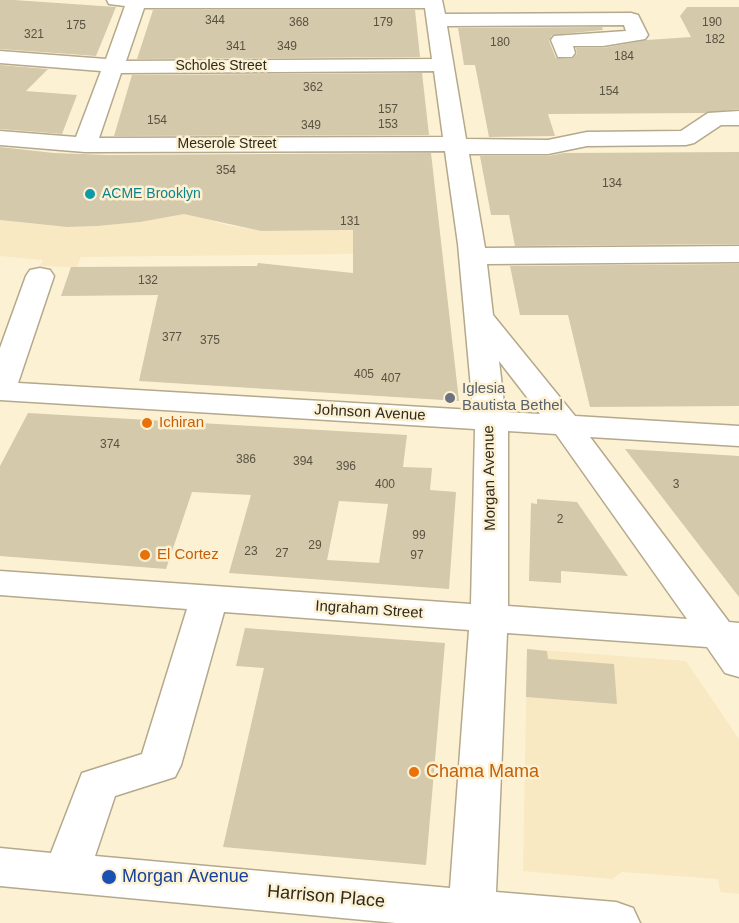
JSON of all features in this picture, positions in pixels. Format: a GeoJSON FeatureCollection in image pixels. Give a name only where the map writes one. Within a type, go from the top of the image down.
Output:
{"type":"FeatureCollection","features":[{"type":"Feature","properties":{"kind":"street"},"geometry":{"type":"LineString","coordinates":[[85,145],[114,66],[130,1],[434,7],[631,19],[638,35],[603,40],[561,40],[565,53]]}},
{"type":"Feature","properties":{"kind":"street"},"geometry":{"type":"LineString","coordinates":[[434,7],[554,3],[635,5]]}},
{"type":"Feature","properties":{"kind":"street","name":"Morgan Avenue"},"geometry":{"type":"LineString","coordinates":[[434,7],[472,256],[492,436],[489,619],[472,916]]}},
{"type":"Feature","properties":{"kind":"street","name":"Scholes Street"},"geometry":{"type":"LineString","coordinates":[[0,57],[114,66],[443,65]]}},
{"type":"Feature","properties":{"kind":"street","name":"Meserole Street"},"geometry":{"type":"LineString","coordinates":[[0,138],[85,145],[434,143],[548,147],[587,139],[686,138],[716,118],[739,118]]}},
{"type":"Feature","properties":{"kind":"street"},"geometry":{"type":"LineString","coordinates":[[472,256],[739,254]]}},
{"type":"Feature","properties":{"kind":"street"},"geometry":{"type":"LineString","coordinates":[[0,391],[40,276]]}},
{"type":"Feature","properties":{"kind":"street"},"geometry":{"type":"LineString","coordinates":[[477,314],[732,644]]}},
{"type":"Feature","properties":{"kind":"street","name":"Johnson Avenue"},"geometry":{"type":"LineString","coordinates":[[0,391],[739,436]]}},
{"type":"Feature","properties":{"kind":"street","name":"Ingraham Street"},"geometry":{"type":"LineString","coordinates":[[0,583],[489,619],[732,644]]}},
{"type":"Feature","properties":{"kind":"street"},"geometry":{"type":"LineString","coordinates":[[67,873],[97,785],[160,765],[209,598]]}},
{"type":"Feature","properties":{"kind":"street","name":"Harrison Place"},"geometry":{"type":"LineString","coordinates":[[0,867],[472,916],[616,923]]}},
{"type":"Feature","properties":{"kind":"shaded area"},"geometry":{"type":"Polygon","coordinates":[[[186,213],[227,225],[261,231],[439,230],[442,253],[81,257],[77,267],[40,266],[43,260],[0,256],[0,220],[64,227],[97,226],[140,222],[186,213]]]}},
{"type":"Feature","properties":{"kind":"shaded area"},"geometry":{"type":"Polygon","coordinates":[[[527,649],[686,661],[739,739],[739,894],[720,892],[718,879],[622,872],[612,879],[523,871],[527,649]]]}},
{"type":"Feature","properties":{"kind":"building"},"geometry":{"type":"Polygon","coordinates":[[[0,0],[116,7],[96,56],[0,49],[0,0]]]}},
{"type":"Feature","properties":{"kind":"building"},"geometry":{"type":"Polygon","coordinates":[[[687,7],[739,7],[739,109],[704,113],[548,114],[555,136],[489,137],[475,65],[464,65],[458,28],[602,27],[603,30],[552,35],[549,41],[556,58],[572,59],[577,54],[576,48],[603,48],[647,40],[691,37],[680,16],[687,7]]]}},
{"type":"Feature","properties":{"kind":"building"},"geometry":{"type":"Polygon","coordinates":[[[153,10],[415,10],[420,57],[137,59],[153,10]]]}},
{"type":"Feature","properties":{"kind":"building"},"geometry":{"type":"Polygon","coordinates":[[[0,65],[48,69],[26,91],[77,95],[62,134],[0,129],[0,65]]]}},
{"type":"Feature","properties":{"kind":"building"},"geometry":{"type":"Polygon","coordinates":[[[422,73],[429,135],[114,136],[132,75],[422,73]]]}},
{"type":"Feature","properties":{"kind":"building"},"geometry":{"type":"Polygon","coordinates":[[[0,147],[54,153],[108,155],[431,153],[459,401],[139,381],[158,295],[61,296],[71,267],[257,266],[258,263],[353,273],[353,230],[261,231],[184,214],[140,222],[67,227],[0,220],[0,147]]]}},
{"type":"Feature","properties":{"kind":"building"},"geometry":{"type":"Polygon","coordinates":[[[739,152],[739,244],[515,246],[509,215],[491,215],[480,156],[548,156],[564,153],[739,152]]]}},
{"type":"Feature","properties":{"kind":"building"},"geometry":{"type":"Polygon","coordinates":[[[739,264],[739,406],[590,407],[568,315],[520,315],[510,266],[739,264]]]}},
{"type":"Feature","properties":{"kind":"building"},"geometry":{"type":"Polygon","coordinates":[[[28,413],[407,435],[403,467],[432,468],[430,490],[456,492],[449,589],[229,573],[251,495],[192,492],[166,569],[0,556],[0,466],[28,413]],[[339,501],[327,560],[379,563],[388,504],[339,501]]]}},
{"type":"Feature","properties":{"kind":"building"},"geometry":{"type":"Polygon","coordinates":[[[625,449],[739,456],[739,597],[702,549],[625,449]]]}},
{"type":"Feature","properties":{"kind":"building"},"geometry":{"type":"Polygon","coordinates":[[[537,499],[577,502],[628,576],[561,571],[561,583],[529,581],[531,503],[537,504],[537,499]]]}},
{"type":"Feature","properties":{"kind":"building"},"geometry":{"type":"Polygon","coordinates":[[[245,628],[445,643],[426,865],[223,847],[264,668],[236,666],[245,628]]]}},
{"type":"Feature","properties":{"kind":"building"},"geometry":{"type":"Polygon","coordinates":[[[527,649],[547,651],[548,659],[614,664],[617,704],[526,697],[527,649]]]}},
{"type":"Feature","properties":{"kind":"place","name":"ACME Brooklyn"},"geometry":{"type":"Point","coordinates":[90,194]}},
{"type":"Feature","properties":{"kind":"place","name":"Iglesia Bautista Bethel"},"geometry":{"type":"Point","coordinates":[450,398]}},
{"type":"Feature","properties":{"kind":"place","name":"Ichiran"},"geometry":{"type":"Point","coordinates":[147,423]}},
{"type":"Feature","properties":{"kind":"place","name":"El Cortez"},"geometry":{"type":"Point","coordinates":[145,555]}},
{"type":"Feature","properties":{"kind":"place","name":"Chama Mama"},"geometry":{"type":"Point","coordinates":[414,772]}},
{"type":"Feature","properties":{"kind":"place","name":"Morgan Avenue"},"geometry":{"type":"Point","coordinates":[109,877]}}]}
